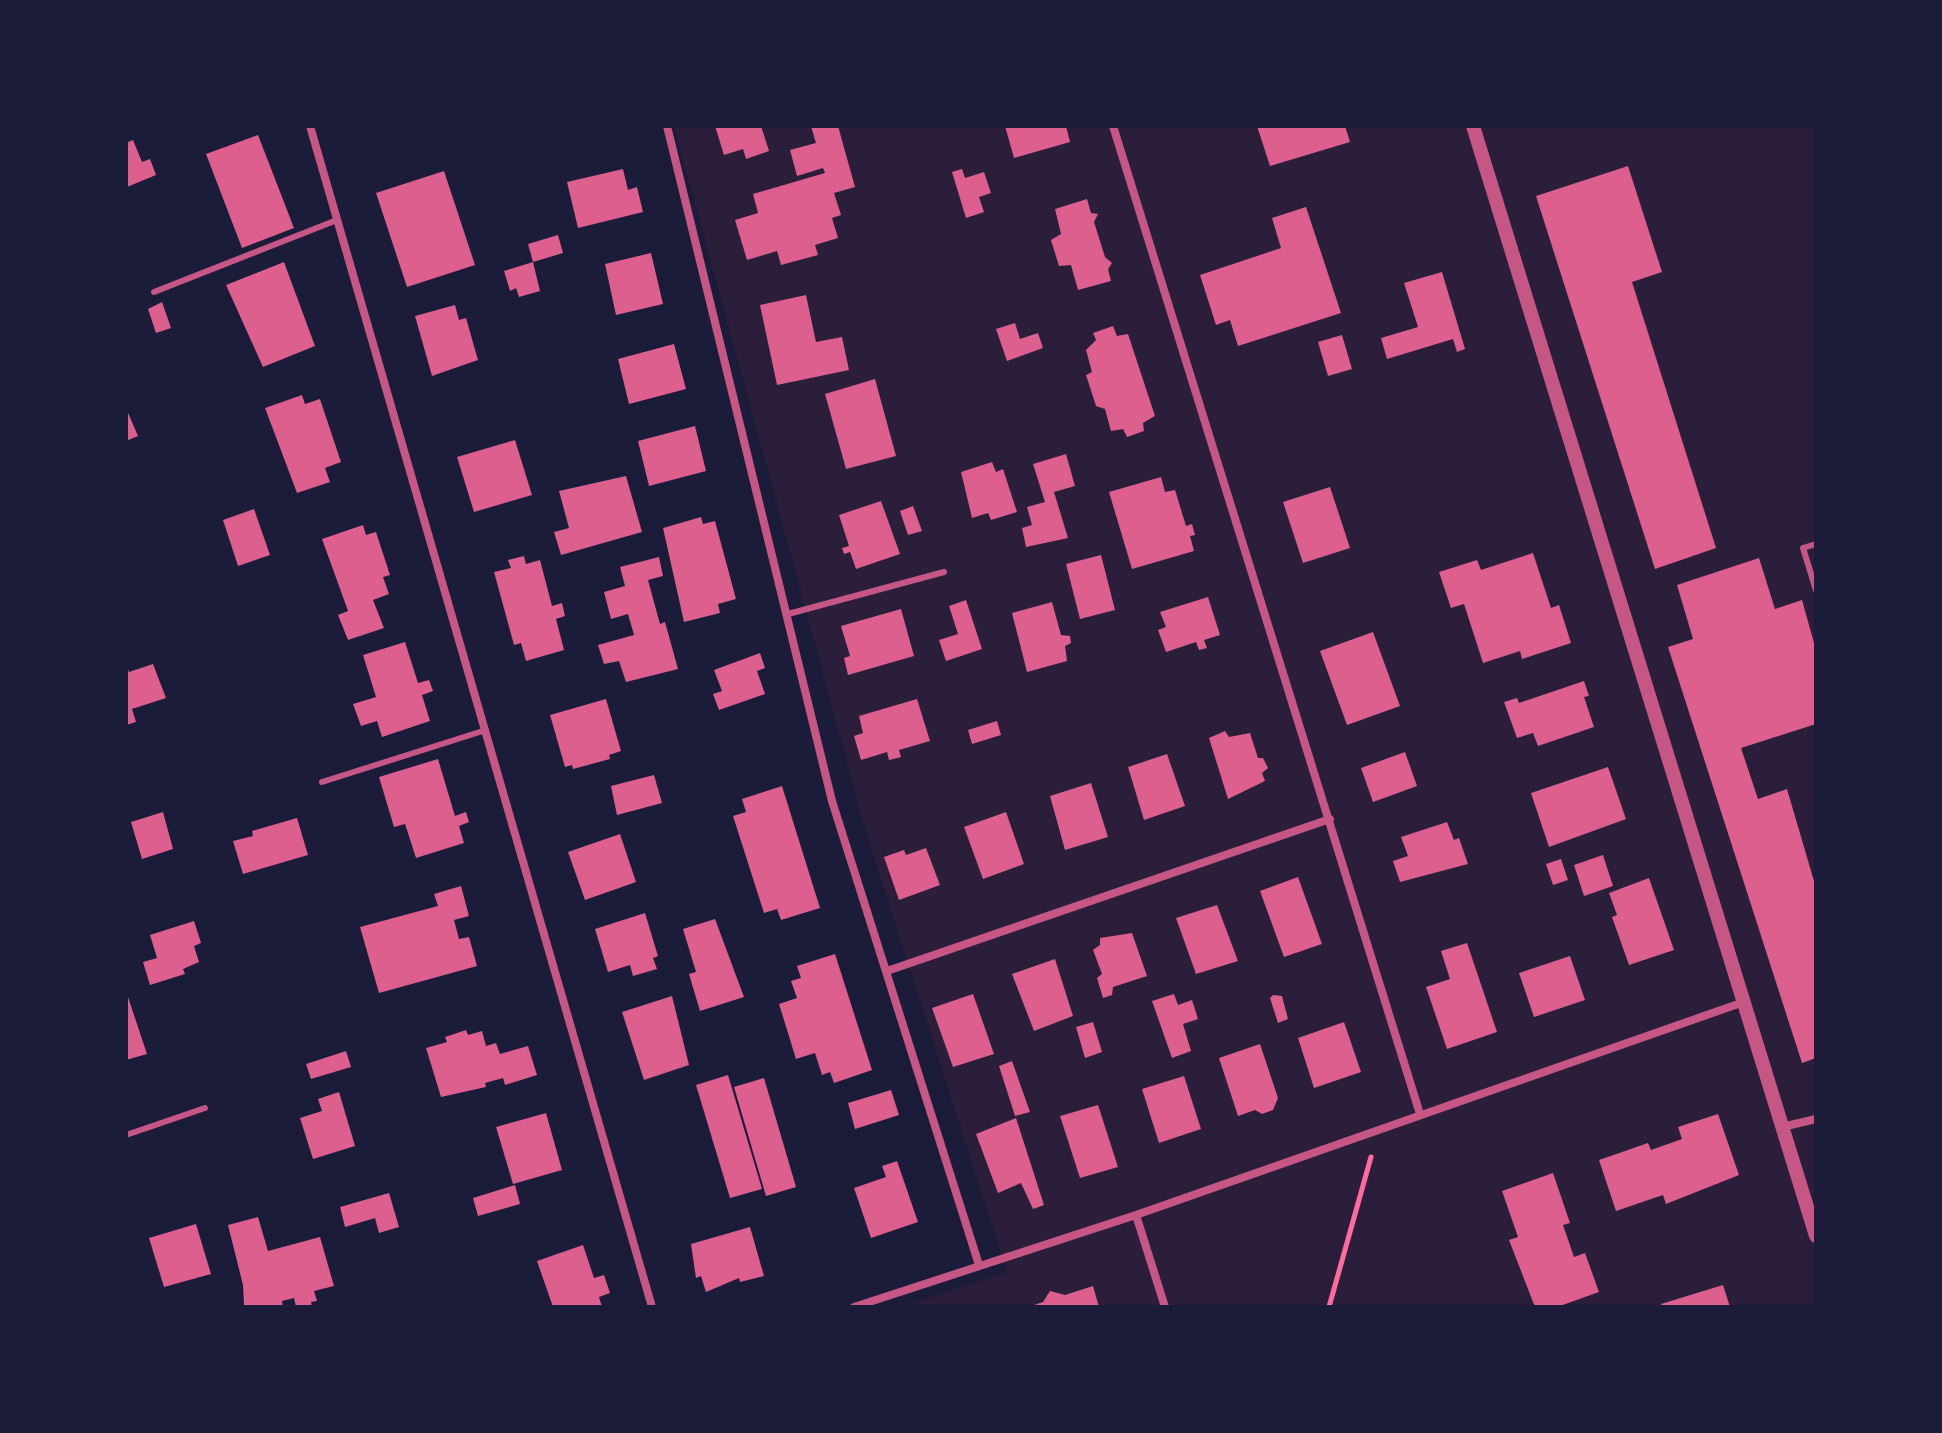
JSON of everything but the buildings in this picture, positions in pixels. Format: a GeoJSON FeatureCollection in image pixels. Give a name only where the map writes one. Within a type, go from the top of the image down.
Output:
{"type":"FeatureCollection","features":[{"type":"Feature","properties":{"kind":"street"},"geometry":{"type":"LineString","coordinates":[[310,126],[652,1307]]}},
{"type":"Feature","properties":{"kind":"street"},"geometry":{"type":"LineString","coordinates":[[667,126],[832,801],[979,1265]]}},
{"type":"Feature","properties":{"kind":"street"},"geometry":{"type":"LineString","coordinates":[[1113,126],[1420,1114]]}},
{"type":"Feature","properties":{"kind":"street"},"geometry":{"type":"LineString","coordinates":[[1473,126],[1741,1003],[1816,1236]]}},
{"type":"Feature","properties":{"kind":"street"},"geometry":{"type":"LineString","coordinates":[[887,971],[1330,819]]}},
{"type":"Feature","properties":{"kind":"street"},"geometry":{"type":"LineString","coordinates":[[854,1307],[1136,1215],[1741,1003]]}},
{"type":"Feature","properties":{"kind":"street"},"geometry":{"type":"LineString","coordinates":[[1782,1127],[1816,1119]]}},
{"type":"Feature","properties":{"kind":"street"},"geometry":{"type":"LineString","coordinates":[[1136,1215],[1165,1307]]}},
{"type":"Feature","properties":{"kind":"lane"},"geometry":{"type":"LineString","coordinates":[[154,292],[337,220]]}},
{"type":"Feature","properties":{"kind":"lane"},"geometry":{"type":"LineString","coordinates":[[1816,544],[1803,548],[1816,590]]}},
{"type":"Feature","properties":{"kind":"lane"},"geometry":{"type":"LineString","coordinates":[[788,614],[944,572]]}},
{"type":"Feature","properties":{"kind":"lane"},"geometry":{"type":"LineString","coordinates":[[322,782],[486,730]]}},
{"type":"Feature","properties":{"kind":"lane"},"geometry":{"type":"LineString","coordinates":[[126,1135],[205,1108]]}},
{"type":"Feature","properties":{"kind":"path"},"geometry":{"type":"LineString","coordinates":[[1329,1307],[1371,1157]]}},
{"type":"Feature","properties":{"kind":"shaded area"},"geometry":{"type":"Polygon","coordinates":[[[674,126],[1816,126],[1816,1307],[901,1307],[1007,1272],[868,839],[674,126]]]}}]}
